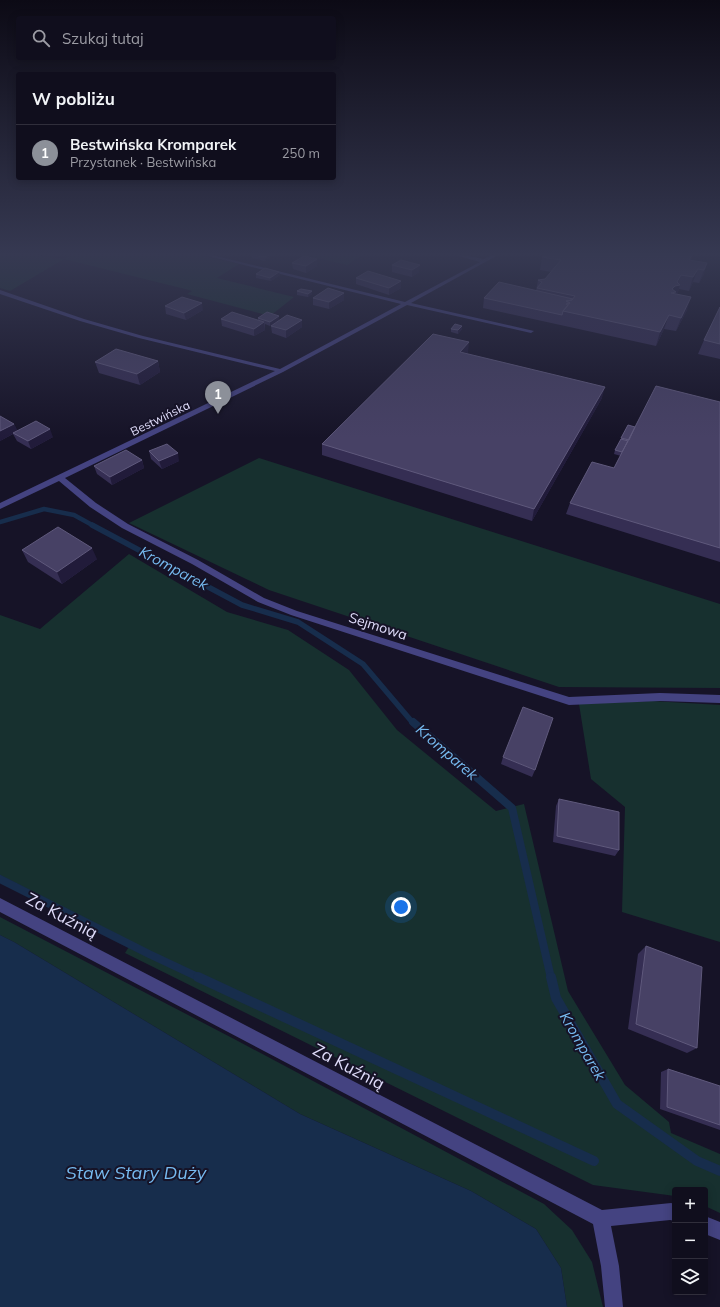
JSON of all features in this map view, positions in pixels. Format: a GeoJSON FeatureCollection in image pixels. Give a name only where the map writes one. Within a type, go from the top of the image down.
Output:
{"type":"FeatureCollection","features":[{"type":"Feature","properties":{"kind":"street"},"geometry":{"type":"LineString","coordinates":[[70,316],[141,337],[281,371]]}},
{"type":"Feature","properties":{"kind":"street","name":"Bestwińska"},"geometry":{"type":"LineString","coordinates":[[0,506],[281,371],[384,316]]}},
{"type":"Feature","properties":{"kind":"street"},"geometry":{"type":"LineString","coordinates":[[465,316],[531,331]]}},
{"type":"Feature","properties":{"kind":"street","name":"Sejmowa"},"geometry":{"type":"LineString","coordinates":[[60,478],[93,505],[125,526],[195,562],[261,600],[294,613],[570,701],[660,697],[720,699]]}},
{"type":"Feature","properties":{"kind":"street","name":"Za Kuźnią"},"geometry":{"type":"LineString","coordinates":[[0,904],[601,1219]]}},
{"type":"Feature","properties":{"kind":"street"},"geometry":{"type":"LineString","coordinates":[[614,1307],[610,1266],[601,1219],[672,1212]]}},
{"type":"Feature","properties":{"kind":"street"},"geometry":{"type":"LineString","coordinates":[[708,1226],[720,1231]]}},
{"type":"Feature","properties":{"kind":"green space"},"geometry":{"type":"Polygon","coordinates":[[[259,458],[720,604],[720,688],[559,687],[269,590],[129,523],[259,458]]]}},
{"type":"Feature","properties":{"kind":"green space"},"geometry":{"type":"Polygon","coordinates":[[[129,554],[227,612],[288,630],[349,670],[397,730],[496,811],[524,804],[568,991],[625,1085],[669,1122],[671,1133],[720,1154],[720,1213],[708,1207],[708,1187],[672,1187],[672,1196],[593,1185],[125,953],[132,942],[0,875],[0,615],[40,629],[129,554]]]}},
{"type":"Feature","properties":{"kind":"green space"},"geometry":{"type":"Polygon","coordinates":[[[652,701],[720,705],[720,942],[622,912],[625,807],[591,779],[579,704],[652,701]]]}},
{"type":"Feature","properties":{"kind":"green space"},"geometry":{"type":"Polygon","coordinates":[[[0,917],[236,1040],[544,1204],[572,1230],[592,1262],[603,1307],[567,1307],[561,1268],[536,1229],[471,1191],[300,1114],[0,935],[0,917]]]}},
{"type":"Feature","properties":{"kind":"water","name":"Staw Stary Duży"},"geometry":{"type":"Polygon","coordinates":[[[0,935],[300,1114],[471,1191],[536,1229],[561,1268],[567,1307],[0,1307],[0,935]]]}},
{"type":"Feature","properties":{"kind":"building"},"geometry":{"type":"Polygon","coordinates":[[[226,316],[245,316],[264,322],[254,329],[221,319],[226,316]]]}},
{"type":"Feature","properties":{"kind":"building"},"geometry":{"type":"Polygon","coordinates":[[[261,316],[279,316],[270,322],[258,318],[261,316]]]}},
{"type":"Feature","properties":{"kind":"building"},"geometry":{"type":"Polygon","coordinates":[[[286,316],[302,320],[286,330],[271,326],[286,316]]]}},
{"type":"Feature","properties":{"kind":"building"},"geometry":{"type":"Polygon","coordinates":[[[586,316],[668,316],[660,332],[586,316]]]}},
{"type":"Feature","properties":{"kind":"building"},"geometry":{"type":"Polygon","coordinates":[[[716,316],[720,316],[720,344],[704,340],[716,316]]]}},
{"type":"Feature","properties":{"kind":"building"},"geometry":{"type":"Polygon","coordinates":[[[455,324],[462,326],[458,330],[451,329],[455,324]]]}},
{"type":"Feature","properties":{"kind":"building"},"geometry":{"type":"Polygon","coordinates":[[[433,334],[469,342],[460,352],[605,387],[534,509],[322,444],[433,334]]]}},
{"type":"Feature","properties":{"kind":"building"},"geometry":{"type":"Polygon","coordinates":[[[116,349],[158,361],[137,374],[95,362],[116,349]]]}},
{"type":"Feature","properties":{"kind":"building"},"geometry":{"type":"Polygon","coordinates":[[[656,386],[720,402],[720,548],[570,503],[592,462],[614,468],[656,386]]]}},
{"type":"Feature","properties":{"kind":"building"},"geometry":{"type":"Polygon","coordinates":[[[0,416],[14,424],[0,431],[0,416]]]}},
{"type":"Feature","properties":{"kind":"building"},"geometry":{"type":"Polygon","coordinates":[[[36,421],[50,429],[28,441],[13,433],[36,421]]]}},
{"type":"Feature","properties":{"kind":"building"},"geometry":{"type":"Polygon","coordinates":[[[628,425],[635,427],[629,440],[621,438],[628,425]]]}},
{"type":"Feature","properties":{"kind":"building"},"geometry":{"type":"Polygon","coordinates":[[[621,439],[628,441],[622,452],[615,450],[621,439]]]}},
{"type":"Feature","properties":{"kind":"building"},"geometry":{"type":"Polygon","coordinates":[[[167,444],[178,453],[159,461],[149,451],[167,444]]]}},
{"type":"Feature","properties":{"kind":"building"},"geometry":{"type":"Polygon","coordinates":[[[126,450],[142,460],[110,477],[94,466],[126,450]]]}},
{"type":"Feature","properties":{"kind":"building"},"geometry":{"type":"Polygon","coordinates":[[[58,527],[92,548],[57,572],[22,550],[58,527]]]}},
{"type":"Feature","properties":{"kind":"building"},"geometry":{"type":"Polygon","coordinates":[[[523,707],[553,718],[535,770],[503,757],[523,707]]]}},
{"type":"Feature","properties":{"kind":"building"},"geometry":{"type":"Polygon","coordinates":[[[559,799],[619,812],[619,850],[557,836],[559,799]]]}},
{"type":"Feature","properties":{"kind":"building"},"geometry":{"type":"Polygon","coordinates":[[[646,946],[702,967],[697,1048],[636,1024],[646,946]]]}},
{"type":"Feature","properties":{"kind":"building"},"geometry":{"type":"Polygon","coordinates":[[[668,1069],[720,1086],[720,1125],[667,1107],[668,1069]]]}},
{"type":"Feature","properties":{"kind":"waterway","name":"Kromparek"},"geometry":{"type":"LineString","coordinates":[[0,522],[44,509],[74,515],[94,526]]}},
{"type":"Feature","properties":{"kind":"waterway","name":"Kromparek"},"geometry":{"type":"LineString","coordinates":[[92,525],[242,605],[298,622],[363,664],[413,723]]}},
{"type":"Feature","properties":{"kind":"waterway","name":"Kromparek"},"geometry":{"type":"LineString","coordinates":[[413,722],[512,808],[551,978]]}},
{"type":"Feature","properties":{"kind":"waterway"},"geometry":{"type":"LineString","coordinates":[[0,879],[200,978]]}},
{"type":"Feature","properties":{"kind":"waterway"},"geometry":{"type":"LineString","coordinates":[[198,977],[594,1161]]}},
{"type":"Feature","properties":{"kind":"waterway","name":"Kromparek"},"geometry":{"type":"LineString","coordinates":[[551,977],[556,998],[617,1104],[697,1161],[720,1171]]}},
{"type":"Feature","properties":{"kind":"place","name":"Bestwińska Kromparek"},"geometry":{"type":"Point","coordinates":[218,414]}}]}
